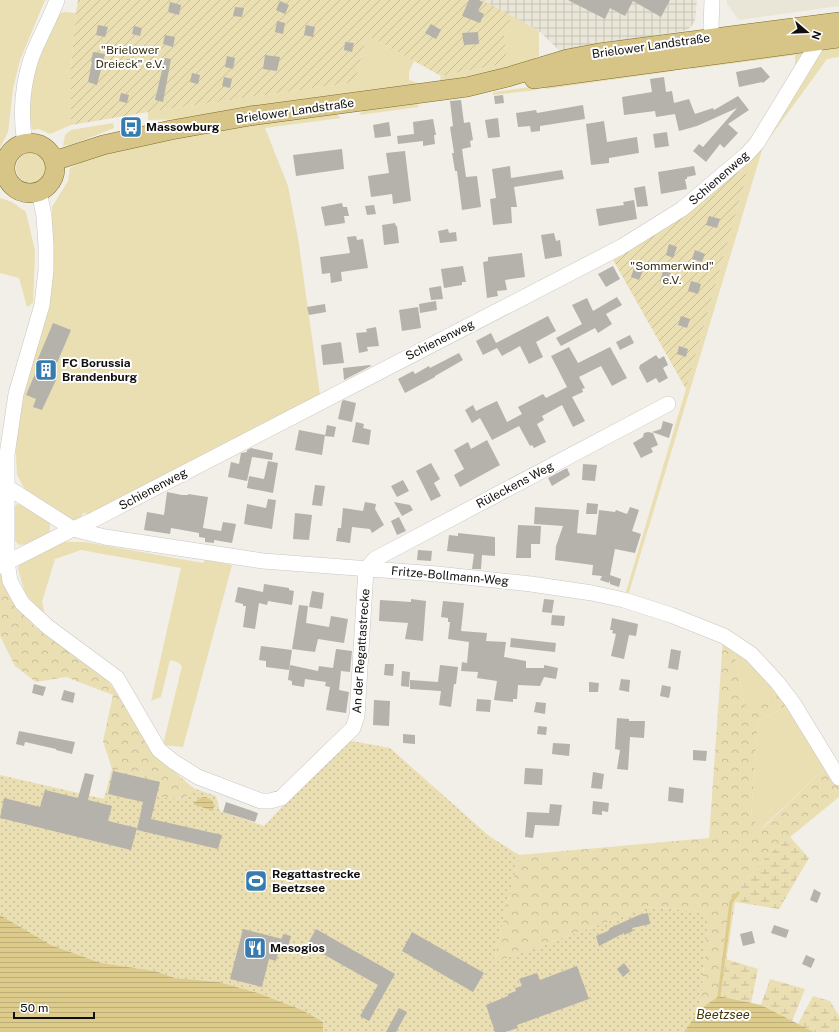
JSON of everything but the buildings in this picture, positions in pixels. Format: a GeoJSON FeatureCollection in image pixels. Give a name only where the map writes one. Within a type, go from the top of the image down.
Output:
{"type":"FeatureCollection","features":[{"type":"Feature","properties":{"kind":"main road","name":"Brielower Landstraße"},"geometry":{"type":"LineString","coordinates":[[54,161],[110,144],[178,128],[250,116],[467,87],[481,88],[839,22]]}},
{"type":"Feature","properties":{"kind":"main road","name":"Brielower Landstraße"},"geometry":{"type":"LineString","coordinates":[[714,46],[819,41],[839,38]]}},
{"type":"Feature","properties":{"kind":"main road"},"geometry":{"type":"LineString","coordinates":[[25,144],[40,145],[51,154],[54,161],[55,171],[51,182],[48,186],[34,193],[20,191],[3,177],[9,156],[18,147],[25,144]]}},
{"type":"Feature","properties":{"kind":"street"},"geometry":{"type":"LineString","coordinates":[[25,144],[21,109],[24,84],[32,59],[57,0]]}},
{"type":"Feature","properties":{"kind":"street"},"geometry":{"type":"LineString","coordinates":[[712,0],[714,46]]}},
{"type":"Feature","properties":{"kind":"street","name":"Schienenweg"},"geometry":{"type":"LineString","coordinates":[[4,564],[73,529],[95,520],[614,250],[658,225],[682,209],[747,154],[757,143],[819,41]]}},
{"type":"Feature","properties":{"kind":"street"},"geometry":{"type":"LineString","coordinates":[[4,564],[4,484],[7,455],[16,394],[42,305],[46,270],[44,216],[39,191]]}},
{"type":"Feature","properties":{"kind":"street","name":"Rüleckens Weg"},"geometry":{"type":"LineString","coordinates":[[366,569],[375,559],[668,404]]}},
{"type":"Feature","properties":{"kind":"street","name":"Fritze-Bollmann-Weg"},"geometry":{"type":"LineString","coordinates":[[4,484],[73,529],[105,537],[263,561],[481,578],[531,584],[592,593],[624,600],[671,615],[724,636],[750,654],[777,682],[793,703],[839,778]]}},
{"type":"Feature","properties":{"kind":"street","name":"An der Regattastrecke"},"geometry":{"type":"LineString","coordinates":[[4,564],[10,581],[22,603],[48,627],[117,678],[159,750],[198,778],[260,801],[270,801],[281,798],[353,728],[357,716],[366,569]]}},
{"type":"Feature","properties":{"kind":"shaded area"},"geometry":{"type":"Polygon","coordinates":[[[482,0],[697,0],[695,21],[691,27],[685,31],[561,52],[539,31],[482,0]]]}},
{"type":"Feature","properties":{"kind":"shaded area"},"geometry":{"type":"Polygon","coordinates":[[[727,0],[839,0],[839,6],[739,20],[727,4],[727,0]]]}},
{"type":"Feature","properties":{"kind":"green space"},"geometry":{"type":"Polygon","coordinates":[[[0,0],[45,0],[20,60],[13,89],[8,132],[0,148],[0,0]]]}},
{"type":"Feature","properties":{"kind":"green space","name":"\"Brielower Dreieck\" e.V."},"geometry":{"type":"Polygon","coordinates":[[[78,0],[482,0],[512,16],[504,32],[507,63],[441,76],[367,35],[355,82],[148,112],[71,125],[71,68],[78,0]]]}},
{"type":"Feature","properties":{"kind":"green space"},"geometry":{"type":"Polygon","coordinates":[[[64,12],[76,13],[71,68],[71,125],[50,134],[39,129],[32,130],[29,111],[29,95],[34,71],[43,48],[59,14],[64,12]]]}},
{"type":"Feature","properties":{"kind":"green space"},"geometry":{"type":"Polygon","coordinates":[[[512,16],[539,31],[539,56],[502,75],[439,85],[441,76],[507,63],[504,32],[512,16]]]}},
{"type":"Feature","properties":{"kind":"green space"},"geometry":{"type":"Polygon","coordinates":[[[367,35],[414,61],[409,72],[409,80],[423,85],[189,119],[148,120],[148,112],[355,82],[367,35]]]}},
{"type":"Feature","properties":{"kind":"green space"},"geometry":{"type":"Polygon","coordinates":[[[839,43],[839,57],[827,59],[763,147],[628,596],[625,595],[686,389],[747,174],[736,168],[795,76],[795,55],[691,69],[690,65],[839,43]]]}},
{"type":"Feature","properties":{"kind":"green space"},"geometry":{"type":"Polygon","coordinates":[[[673,67],[674,71],[546,89],[547,82],[673,67]]]}},
{"type":"Feature","properties":{"kind":"green space"},"geometry":{"type":"Polygon","coordinates":[[[531,87],[537,90],[493,95],[493,92],[531,87]]]}},
{"type":"Feature","properties":{"kind":"green space"},"geometry":{"type":"Polygon","coordinates":[[[416,102],[419,107],[359,115],[363,110],[416,102]]]}},
{"type":"Feature","properties":{"kind":"green space"},"geometry":{"type":"Polygon","coordinates":[[[336,114],[341,118],[265,128],[288,186],[298,238],[320,395],[98,515],[83,513],[76,526],[32,497],[23,486],[17,475],[17,425],[52,240],[52,207],[68,181],[70,168],[97,154],[157,138],[336,114]]]}},
{"type":"Feature","properties":{"kind":"green space"},"geometry":{"type":"Polygon","coordinates":[[[113,123],[114,128],[74,144],[63,146],[65,135],[71,130],[113,123]]]}},
{"type":"Feature","properties":{"kind":"green space"},"geometry":{"type":"Polygon","coordinates":[[[31,153],[41,158],[46,168],[41,178],[31,183],[21,178],[16,168],[21,158],[31,153]]]}},
{"type":"Feature","properties":{"kind":"green space","name":"\"Sommerwind\" e.V."},"geometry":{"type":"Polygon","coordinates":[[[736,168],[747,174],[686,389],[612,258],[736,168]]]}},
{"type":"Feature","properties":{"kind":"green space"},"geometry":{"type":"Polygon","coordinates":[[[0,198],[12,202],[26,212],[35,251],[33,303],[27,307],[19,278],[0,273],[0,198]]]}},
{"type":"Feature","properties":{"kind":"green space"},"geometry":{"type":"Polygon","coordinates":[[[17,504],[25,506],[50,523],[48,536],[28,544],[19,545],[14,540],[13,509],[17,504]]]}},
{"type":"Feature","properties":{"kind":"green space"},"geometry":{"type":"Polygon","coordinates":[[[63,542],[85,542],[203,563],[205,560],[232,565],[183,747],[163,745],[182,666],[177,662],[170,660],[161,697],[151,701],[181,568],[81,550],[55,559],[42,602],[45,616],[25,593],[18,569],[19,565],[63,542]]]}},
{"type":"Feature","properties":{"kind":"green space"},"geometry":{"type":"Polygon","coordinates":[[[3,572],[16,606],[34,626],[80,657],[107,680],[120,696],[166,764],[193,788],[185,799],[158,797],[161,781],[112,769],[103,741],[113,695],[66,677],[36,682],[15,666],[0,636],[0,573],[3,572]]]}},
{"type":"Feature","properties":{"kind":"green space"},"geometry":{"type":"Polygon","coordinates":[[[723,640],[733,646],[744,703],[749,709],[782,694],[790,705],[758,721],[751,818],[762,829],[828,765],[839,786],[839,797],[768,855],[739,888],[735,902],[721,996],[700,1009],[708,919],[703,912],[649,907],[493,963],[519,855],[709,838],[723,640]]]}},
{"type":"Feature","properties":{"kind":"green space"},"geometry":{"type":"Polygon","coordinates":[[[733,646],[782,694],[749,710],[744,703],[733,646]]]}},
{"type":"Feature","properties":{"kind":"green space"},"geometry":{"type":"Polygon","coordinates":[[[790,705],[828,765],[761,829],[751,818],[758,721],[790,705]]]}},
{"type":"Feature","properties":{"kind":"green space","name":"Regattastrecke Beetzsee"},"geometry":{"type":"Polygon","coordinates":[[[352,741],[390,748],[489,836],[519,855],[493,963],[649,907],[703,912],[708,919],[700,1009],[684,1032],[323,1032],[322,1022],[302,1010],[258,993],[219,982],[175,978],[155,971],[101,963],[51,945],[0,915],[0,775],[104,799],[112,769],[161,781],[158,797],[185,799],[193,788],[216,796],[220,811],[264,826],[338,748],[352,741]]]}},
{"type":"Feature","properties":{"kind":"green space"},"geometry":{"type":"Polygon","coordinates":[[[790,837],[809,858],[779,909],[735,902],[739,888],[768,855],[790,837]]]}},
{"type":"Feature","properties":{"kind":"green space"},"geometry":{"type":"Polygon","coordinates":[[[726,959],[758,969],[751,1003],[721,996],[726,959]]]}},
{"type":"Feature","properties":{"kind":"green space"},"geometry":{"type":"Polygon","coordinates":[[[770,979],[805,989],[792,1021],[761,1005],[770,979]]]}},
{"type":"Feature","properties":{"kind":"green space"},"geometry":{"type":"Polygon","coordinates":[[[813,996],[830,1001],[839,1016],[839,1032],[814,1032],[798,1024],[813,996]]]}},
{"type":"Feature","properties":{"kind":"water"},"geometry":{"type":"Polygon","coordinates":[[[205,797],[212,800],[214,805],[213,811],[193,804],[200,798],[205,797]]]}},
{"type":"Feature","properties":{"kind":"water"},"geometry":{"type":"Polygon","coordinates":[[[0,915],[51,945],[101,963],[155,971],[175,978],[219,982],[258,993],[302,1010],[323,1022],[323,1032],[0,1032],[0,915]]]}},
{"type":"Feature","properties":{"kind":"water","name":"Beetzsee"},"geometry":{"type":"Polygon","coordinates":[[[719,996],[761,1005],[814,1032],[684,1032],[700,1009],[719,996]]]}},
{"type":"Feature","properties":{"kind":"waterway"},"geometry":{"type":"LineString","coordinates":[[719,996],[731,902],[738,893]]}},
{"type":"Feature","properties":{"kind":"place","name":"Massowburg"},"geometry":{"type":"Point","coordinates":[131,127]}},
{"type":"Feature","properties":{"kind":"place","name":"FC Borussia Brandenburg"},"geometry":{"type":"Point","coordinates":[46,370]}},
{"type":"Feature","properties":{"kind":"place","name":"Regattastrecke Beetzsee"},"geometry":{"type":"Point","coordinates":[256,881]}},
{"type":"Feature","properties":{"kind":"place","name":"Mesogios"},"geometry":{"type":"Point","coordinates":[255,948]}}]}
